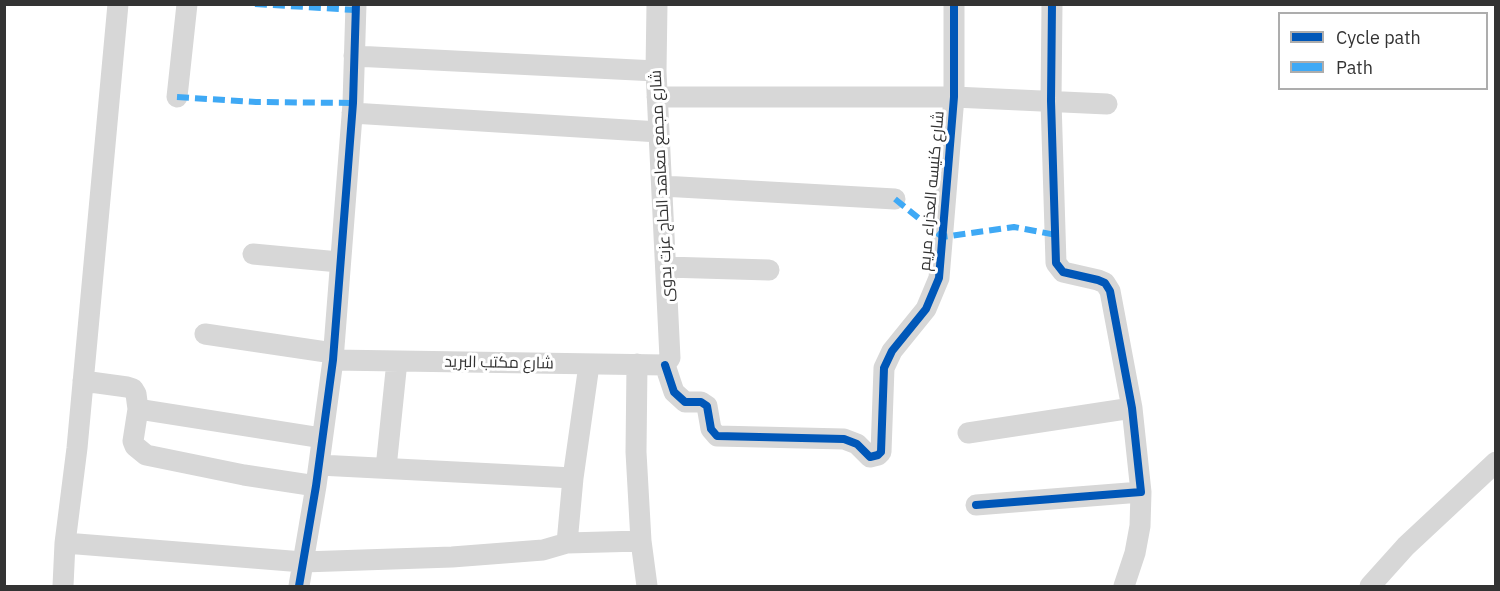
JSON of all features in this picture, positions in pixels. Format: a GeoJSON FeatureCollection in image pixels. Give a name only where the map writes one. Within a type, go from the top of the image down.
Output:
{"type":"FeatureCollection","features":[{"type":"Feature","properties":{"kind":"street"},"geometry":{"type":"LineString","coordinates":[[63,586],[65,543],[118,4]]}},
{"type":"Feature","properties":{"kind":"street"},"geometry":{"type":"LineString","coordinates":[[177,97],[187,4]]}},
{"type":"Feature","properties":{"kind":"street"},"geometry":{"type":"LineString","coordinates":[[299,586],[316,486],[333,356],[352,113],[356,4]]}},
{"type":"Feature","properties":{"kind":"street","name":"شارع مجمع معاهد الحاج عزت بدوى"},"geometry":{"type":"LineString","coordinates":[[657,4],[656,71],[670,358],[665,365]]}},
{"type":"Feature","properties":{"kind":"street","name":"شارع كنيسه العذراء مريم"},"geometry":{"type":"LineString","coordinates":[[665,365],[674,392],[685,402],[701,402],[707,406],[711,429],[717,436],[844,439],[857,444],[870,457],[878,455],[884,368],[892,351],[926,309],[939,278],[954,97],[954,4]]}},
{"type":"Feature","properties":{"kind":"street"},"geometry":{"type":"LineString","coordinates":[[1052,4],[1051,101],[1056,263],[1063,272],[1105,283],[1110,291],[1132,408],[1141,492],[1140,526],[1135,553],[1124,586]]}},
{"type":"Feature","properties":{"kind":"street"},"geometry":{"type":"LineString","coordinates":[[354,56],[656,71]]}},
{"type":"Feature","properties":{"kind":"street"},"geometry":{"type":"LineString","coordinates":[[657,97],[954,97],[1107,104]]}},
{"type":"Feature","properties":{"kind":"street"},"geometry":{"type":"LineString","coordinates":[[352,113],[659,132]]}},
{"type":"Feature","properties":{"kind":"street"},"geometry":{"type":"LineString","coordinates":[[662,186],[895,199]]}},
{"type":"Feature","properties":{"kind":"street"},"geometry":{"type":"LineString","coordinates":[[253,254],[339,262]]}},
{"type":"Feature","properties":{"kind":"street"},"geometry":{"type":"LineString","coordinates":[[666,267],[769,270]]}},
{"type":"Feature","properties":{"kind":"street","name":"شارع مكتب البريد"},"geometry":{"type":"LineString","coordinates":[[205,334],[333,356],[397,361],[665,365]]}},
{"type":"Feature","properties":{"kind":"street"},"geometry":{"type":"LineString","coordinates":[[386,468],[397,361]]}},
{"type":"Feature","properties":{"kind":"street"},"geometry":{"type":"LineString","coordinates":[[637,364],[636,452],[641,541],[647,586]]}},
{"type":"Feature","properties":{"kind":"street"},"geometry":{"type":"LineString","coordinates":[[567,543],[573,478],[589,365]]}},
{"type":"Feature","properties":{"kind":"street"},"geometry":{"type":"LineString","coordinates":[[82,381],[132,389],[136,394],[138,409],[133,441],[135,446],[146,455],[244,475],[316,486]]}},
{"type":"Feature","properties":{"kind":"street"},"geometry":{"type":"LineString","coordinates":[[968,433],[1132,408]]}},
{"type":"Feature","properties":{"kind":"street"},"geometry":{"type":"LineString","coordinates":[[138,409],[321,438]]}},
{"type":"Feature","properties":{"kind":"street"},"geometry":{"type":"LineString","coordinates":[[1370,586],[1406,546],[1496,462]]}},
{"type":"Feature","properties":{"kind":"street"},"geometry":{"type":"LineString","coordinates":[[319,465],[573,478]]}},
{"type":"Feature","properties":{"kind":"street"},"geometry":{"type":"LineString","coordinates":[[976,505],[1141,492]]}},
{"type":"Feature","properties":{"kind":"street"},"geometry":{"type":"LineString","coordinates":[[65,543],[303,562],[484,555],[543,550],[567,543],[641,541]]}},
{"type":"Feature","properties":{"kind":"marked path"},"geometry":{"type":"LineString","coordinates":[[255,4],[355,10]]}},
{"type":"Feature","properties":{"kind":"marked path"},"geometry":{"type":"LineString","coordinates":[[177,97],[256,102],[353,103]]}},
{"type":"Feature","properties":{"kind":"marked path"},"geometry":{"type":"LineString","coordinates":[[895,199],[942,237],[1014,227],[1056,235]]}},
{"type":"Feature","properties":{"kind":"cycle path"},"geometry":{"type":"LineString","coordinates":[[299,586],[316,486],[333,360],[353,103],[356,4]]}},
{"type":"Feature","properties":{"kind":"cycle path"},"geometry":{"type":"LineString","coordinates":[[665,365],[674,392],[685,402],[701,402],[707,406],[711,429],[717,436],[844,439],[857,444],[870,457],[881,452],[884,368],[892,351],[926,309],[939,278],[954,97],[954,4]]}},
{"type":"Feature","properties":{"kind":"cycle path"},"geometry":{"type":"LineString","coordinates":[[976,505],[1141,492],[1132,408],[1110,291],[1105,283],[1063,272],[1056,263],[1051,101],[1052,4]]}}]}
